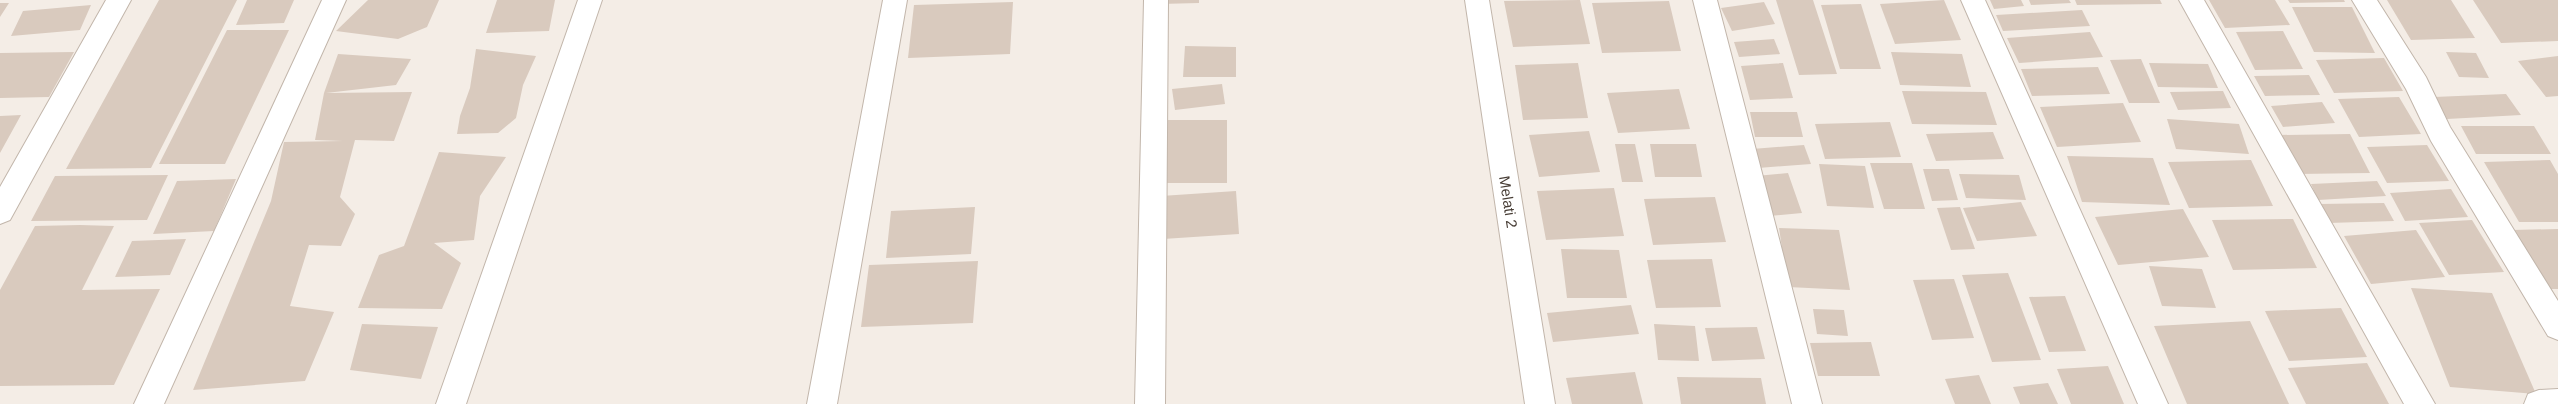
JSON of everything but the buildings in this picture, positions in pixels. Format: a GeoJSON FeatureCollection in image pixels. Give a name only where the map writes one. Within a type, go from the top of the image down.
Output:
{"type":"FeatureCollection","features":[{"type":"Feature","properties":{"kind":"street"},"geometry":{"type":"LineString","coordinates":[[0,212],[119,0]]}},
{"type":"Feature","properties":{"kind":"street"},"geometry":{"type":"LineString","coordinates":[[149,404],[334,0]]}},
{"type":"Feature","properties":{"kind":"street"},"geometry":{"type":"LineString","coordinates":[[451,404],[590,0]]}},
{"type":"Feature","properties":{"kind":"street"},"geometry":{"type":"LineString","coordinates":[[822,404],[895,0]]}},
{"type":"Feature","properties":{"kind":"street"},"geometry":{"type":"LineString","coordinates":[[1150,404],[1156,0]]}},
{"type":"Feature","properties":{"kind":"street","name":"Melati 2"},"geometry":{"type":"LineString","coordinates":[[1477,0],[1540,404]]}},
{"type":"Feature","properties":{"kind":"street"},"geometry":{"type":"LineString","coordinates":[[1705,0],[1807,404]]}},
{"type":"Feature","properties":{"kind":"street"},"geometry":{"type":"LineString","coordinates":[[1974,0],[2153,404]]}},
{"type":"Feature","properties":{"kind":"street"},"geometry":{"type":"LineString","coordinates":[[2191,0],[2420,404]]}},
{"type":"Feature","properties":{"kind":"street"},"geometry":{"type":"LineString","coordinates":[[2364,0],[2417,84],[2440,132],[2558,327]]}},
{"type":"Feature","properties":{"kind":"street"},"geometry":{"type":"LineString","coordinates":[[2539,404],[2558,403]]}}]}
